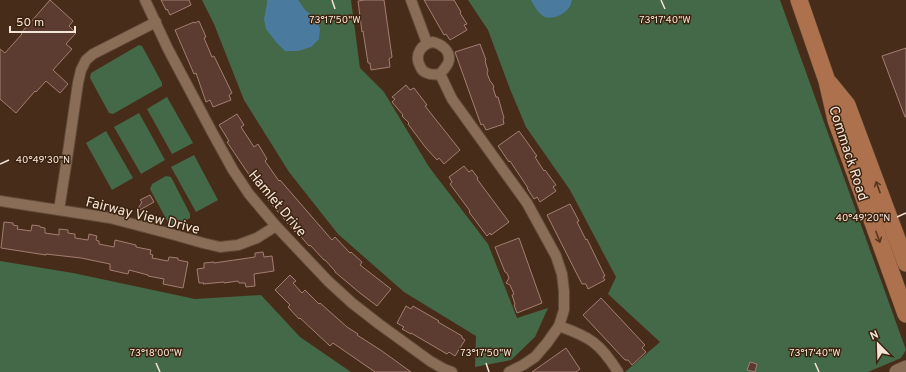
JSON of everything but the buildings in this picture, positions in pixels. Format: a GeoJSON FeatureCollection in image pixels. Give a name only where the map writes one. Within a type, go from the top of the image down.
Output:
{"type":"FeatureCollection","features":[{"type":"Feature","properties":{"kind":"main road","name":"Commack Road"},"geometry":{"type":"LineString","coordinates":[[799,0],[827,81],[836,120],[906,314]]}},
{"type":"Feature","properties":{"kind":"main road","name":"Commack Road"},"geometry":{"type":"LineString","coordinates":[[827,81],[848,105],[906,263]]}},
{"type":"Feature","properties":{"kind":"main road"},"geometry":{"type":"LineString","coordinates":[[897,372],[906,368]]}},
{"type":"Feature","properties":{"kind":"street","name":"Hamlet Drive"},"geometry":{"type":"LineString","coordinates":[[145,0],[175,63],[233,170],[249,194],[276,226],[352,303],[430,361],[452,372]]}},
{"type":"Feature","properties":{"kind":"street"},"geometry":{"type":"LineString","coordinates":[[411,0],[427,43]]}},
{"type":"Feature","properties":{"kind":"street"},"geometry":{"type":"LineString","coordinates":[[59,210],[78,83],[81,70],[86,60],[93,54],[156,22]]}},
{"type":"Feature","properties":{"kind":"street"},"geometry":{"type":"LineString","coordinates":[[432,42],[443,46],[448,53],[449,60],[446,68],[440,74],[433,75],[426,73],[422,70],[419,64],[418,52],[427,43],[432,42]]}},
{"type":"Feature","properties":{"kind":"street"},"geometry":{"type":"LineString","coordinates":[[440,74],[452,99],[527,202],[556,256],[562,274],[564,310],[559,326],[547,344],[535,357],[509,372]]}},
{"type":"Feature","properties":{"kind":"street","name":"Fairway View Drive"},"geometry":{"type":"LineString","coordinates":[[0,201],[110,218],[153,228],[220,247],[238,245],[257,238],[276,226]]}},
{"type":"Feature","properties":{"kind":"street"},"geometry":{"type":"LineString","coordinates":[[559,326],[590,339],[610,359],[618,372]]}},
{"type":"Feature","properties":{"kind":"green space"},"geometry":{"type":"Polygon","coordinates":[[[202,0],[351,0],[360,68],[384,92],[429,167],[488,244],[517,318],[548,308],[535,337],[511,360],[475,367],[476,336],[404,292],[338,234],[289,172],[244,100],[214,24],[202,0]]]}},
{"type":"Feature","properties":{"kind":"green space"},"geometry":{"type":"Polygon","coordinates":[[[468,0],[780,0],[906,350],[901,358],[868,372],[625,372],[660,342],[608,294],[616,277],[570,190],[526,127],[488,30],[468,0]]]}},
{"type":"Feature","properties":{"kind":"green space"},"geometry":{"type":"Polygon","coordinates":[[[139,45],[142,46],[162,83],[162,86],[113,114],[109,113],[90,78],[91,73],[139,45]]]}},
{"type":"Feature","properties":{"kind":"green space"},"geometry":{"type":"Polygon","coordinates":[[[167,97],[193,143],[172,154],[147,109],[167,97]]]}},
{"type":"Feature","properties":{"kind":"green space"},"geometry":{"type":"Polygon","coordinates":[[[139,113],[165,160],[141,174],[114,127],[139,113]]]}},
{"type":"Feature","properties":{"kind":"green space"},"geometry":{"type":"Polygon","coordinates":[[[106,131],[133,178],[112,190],[86,143],[106,131]]]}},
{"type":"Feature","properties":{"kind":"green space"},"geometry":{"type":"Polygon","coordinates":[[[194,155],[218,200],[196,212],[171,167],[194,155]]]}},
{"type":"Feature","properties":{"kind":"green space"},"geometry":{"type":"Polygon","coordinates":[[[166,176],[171,177],[190,214],[190,218],[174,227],[170,226],[150,189],[152,184],[166,176]]]}},
{"type":"Feature","properties":{"kind":"green space"},"geometry":{"type":"Polygon","coordinates":[[[0,261],[73,273],[195,299],[261,295],[300,337],[351,372],[0,372],[0,261]]]}},
{"type":"Feature","properties":{"kind":"water"},"geometry":{"type":"Polygon","coordinates":[[[267,0],[298,0],[305,10],[316,18],[320,29],[319,39],[311,47],[298,51],[285,51],[266,29],[264,19],[267,0]]]}},
{"type":"Feature","properties":{"kind":"water"},"geometry":{"type":"Polygon","coordinates":[[[531,0],[572,0],[566,12],[552,18],[548,18],[539,12],[531,0]]]}}]}
